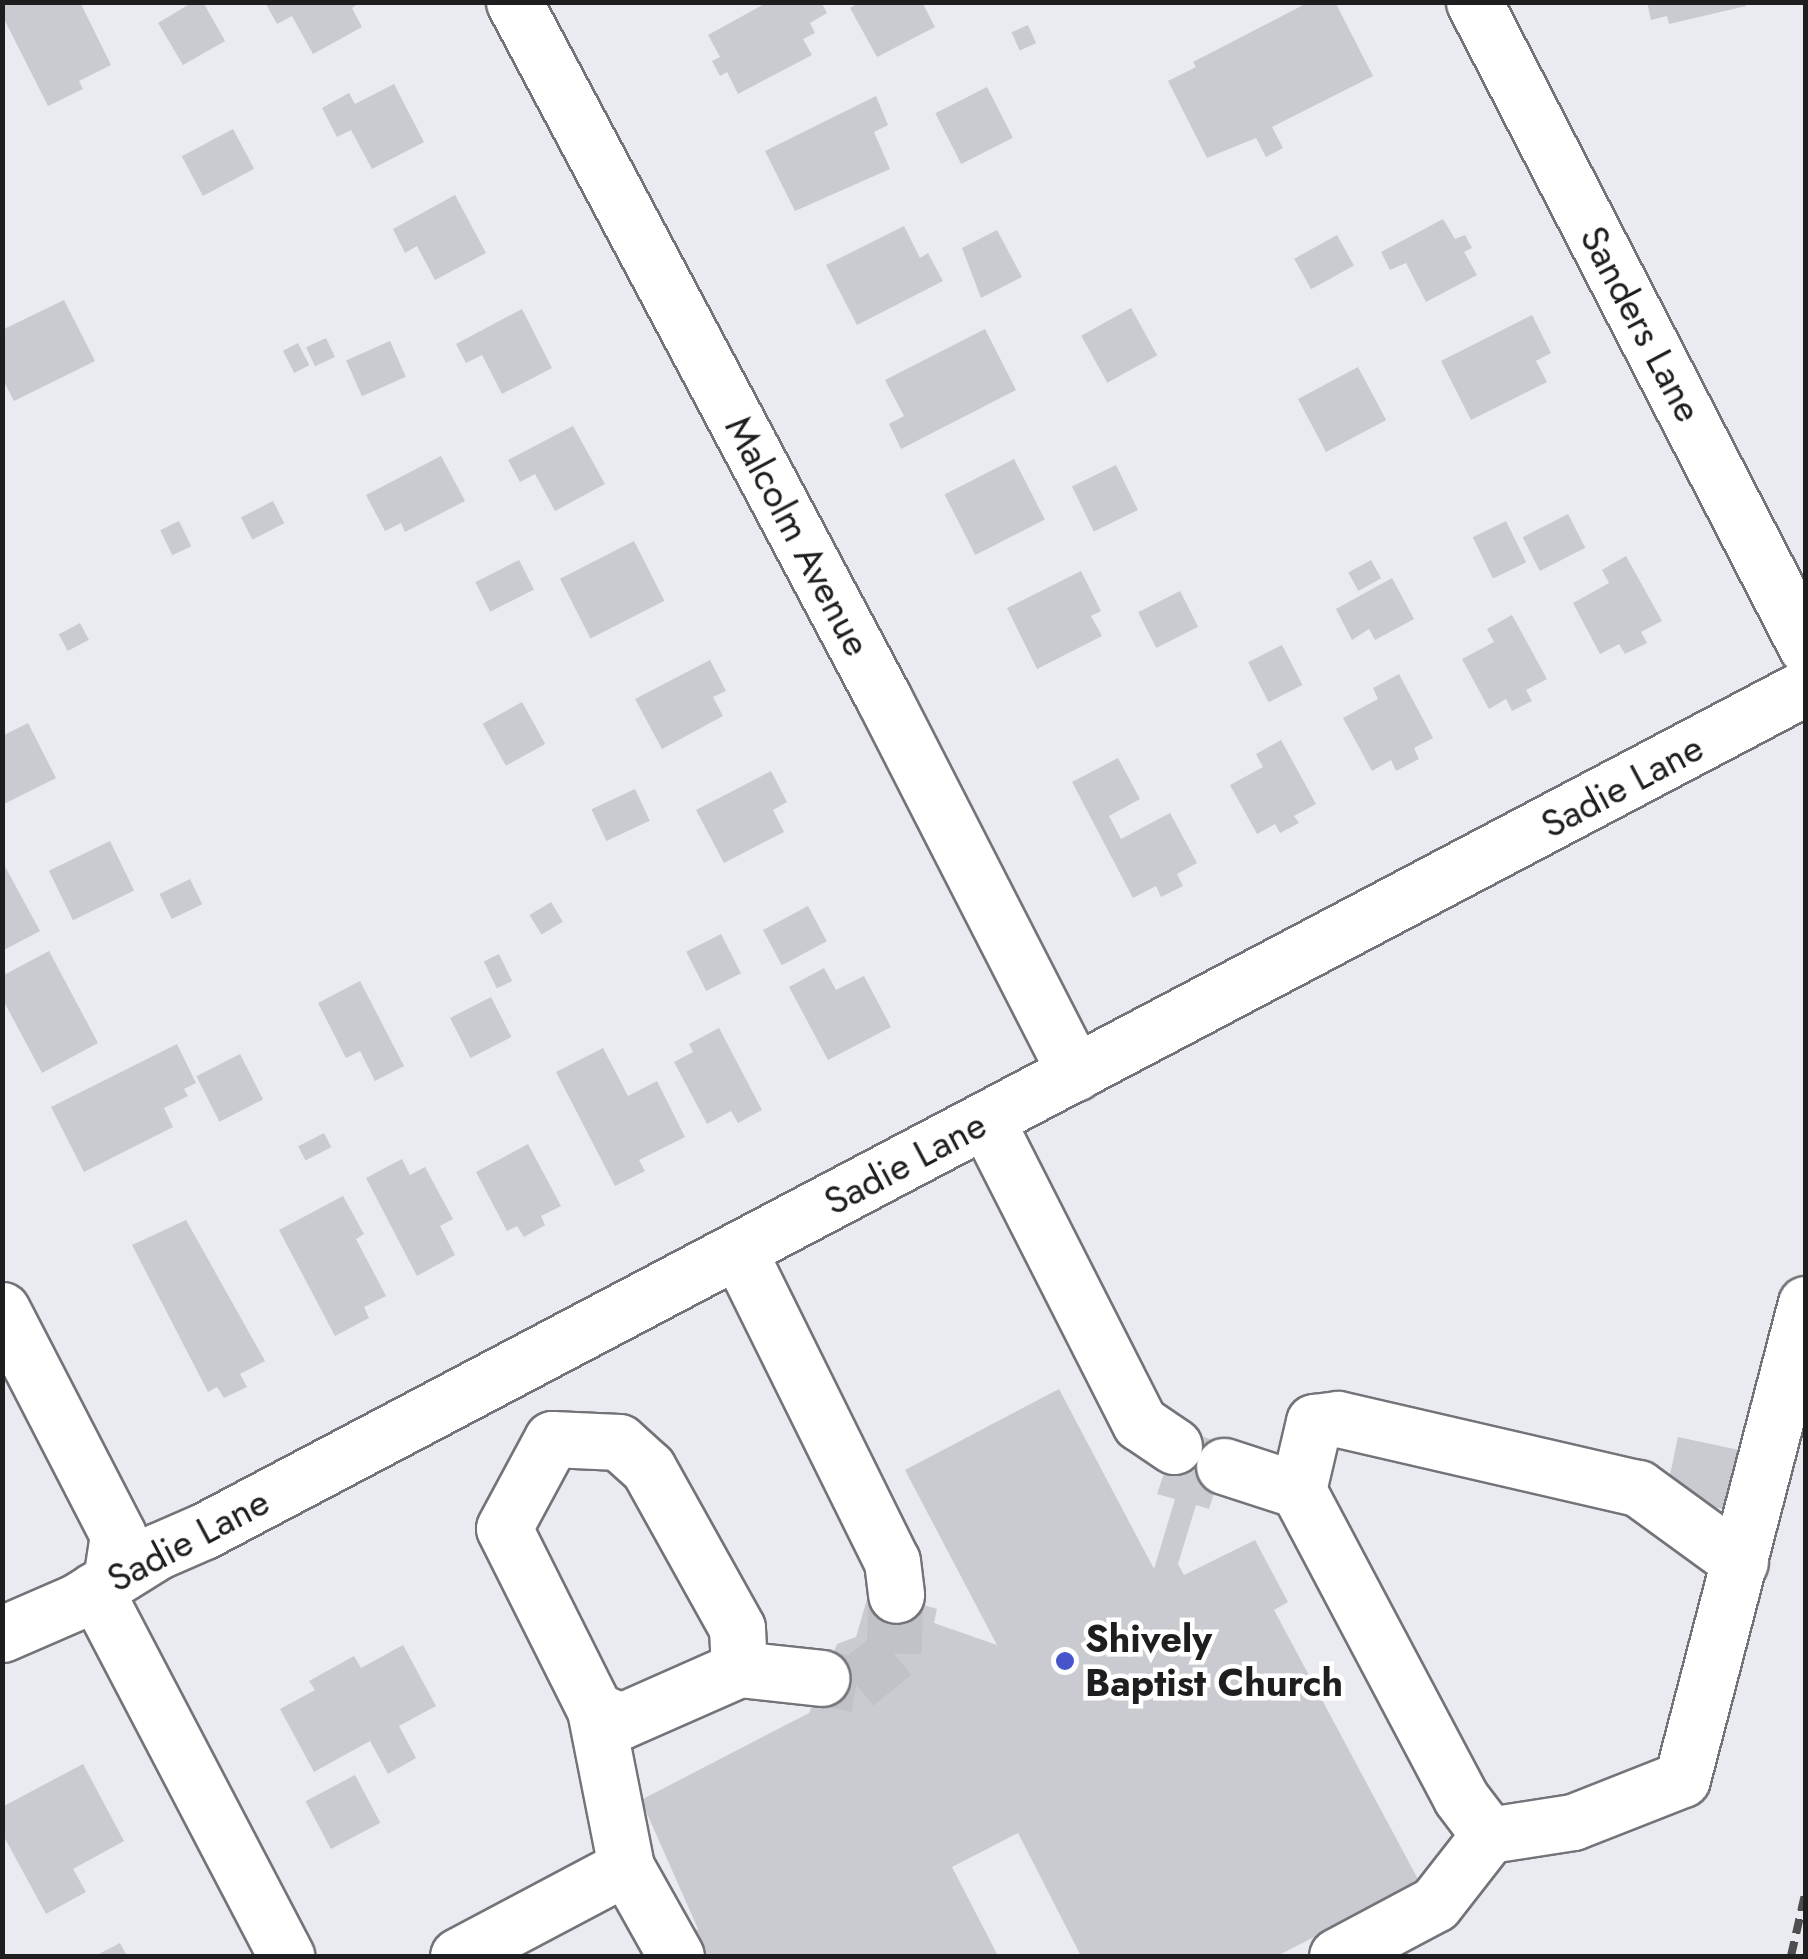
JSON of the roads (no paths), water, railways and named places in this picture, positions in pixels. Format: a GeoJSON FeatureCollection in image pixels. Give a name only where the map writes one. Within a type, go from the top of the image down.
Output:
{"type":"FeatureCollection","features":[{"type":"Feature","properties":{"kind":"street","name":"Malcolm Avenue"},"geometry":{"type":"LineString","coordinates":[[514,2],[884,699],[1075,1073]]}},
{"type":"Feature","properties":{"kind":"street","name":"Sanders Lane"},"geometry":{"type":"LineString","coordinates":[[1474,2],[1806,646]]}},
{"type":"Feature","properties":{"kind":"street","name":"Sadie Lane"},"geometry":{"type":"LineString","coordinates":[[2,1634],[103,1585],[158,1551],[513,1369],[1806,687]]}},
{"type":"Feature","properties":{"kind":"street"},"geometry":{"type":"LineString","coordinates":[[986,1120],[1140,1423],[1174,1446]]}},
{"type":"Feature","properties":{"kind":"street"},"geometry":{"type":"LineString","coordinates":[[738,1250],[892,1560],[896,1594]]}},
{"type":"Feature","properties":{"kind":"street"},"geometry":{"type":"LineString","coordinates":[[1338,1956],[1435,1904],[1489,1836],[1573,1822],[1682,1779],[1806,1304]]}},
{"type":"Feature","properties":{"kind":"street"},"geometry":{"type":"LineString","coordinates":[[2,1310],[118,1535],[103,1585],[286,1956]]}},
{"type":"Feature","properties":{"kind":"street"},"geometry":{"type":"LineString","coordinates":[[513,1369],[552,1439]]}},
{"type":"Feature","properties":{"kind":"street"},"geometry":{"type":"LineString","coordinates":[[1489,1836],[1461,1798],[1298,1490],[1314,1422],[1338,1419],[1638,1488],[1740,1562]]}},
{"type":"Feature","properties":{"kind":"street"},"geometry":{"type":"LineString","coordinates":[[552,1439],[619,1442],[648,1468],[736,1628],[739,1669]]}},
{"type":"Feature","properties":{"kind":"street"},"geometry":{"type":"LineString","coordinates":[[552,1439],[504,1528],[595,1710],[626,1867],[676,1956]]}},
{"type":"Feature","properties":{"kind":"street"},"geometry":{"type":"LineString","coordinates":[[1224,1466],[1298,1490]]}},
{"type":"Feature","properties":{"kind":"street"},"geometry":{"type":"LineString","coordinates":[[595,1710],[621,1721],[739,1669],[822,1678]]}},
{"type":"Feature","properties":{"kind":"street"},"geometry":{"type":"LineString","coordinates":[[458,1956],[626,1867]]}},
{"type":"Feature","properties":{"kind":"tunnel"},"geometry":{"type":"LineString","coordinates":[[822,1678],[856,1684],[894,1653],[896,1595]]}},
{"type":"Feature","properties":{"kind":"railway"},"geometry":{"type":"LineString","coordinates":[[1791,1956],[1806,1890]]}},
{"type":"Feature","properties":{"kind":"place","name":"Shively Baptist Church"},"geometry":{"type":"Point","coordinates":[1065,1661]}}]}
